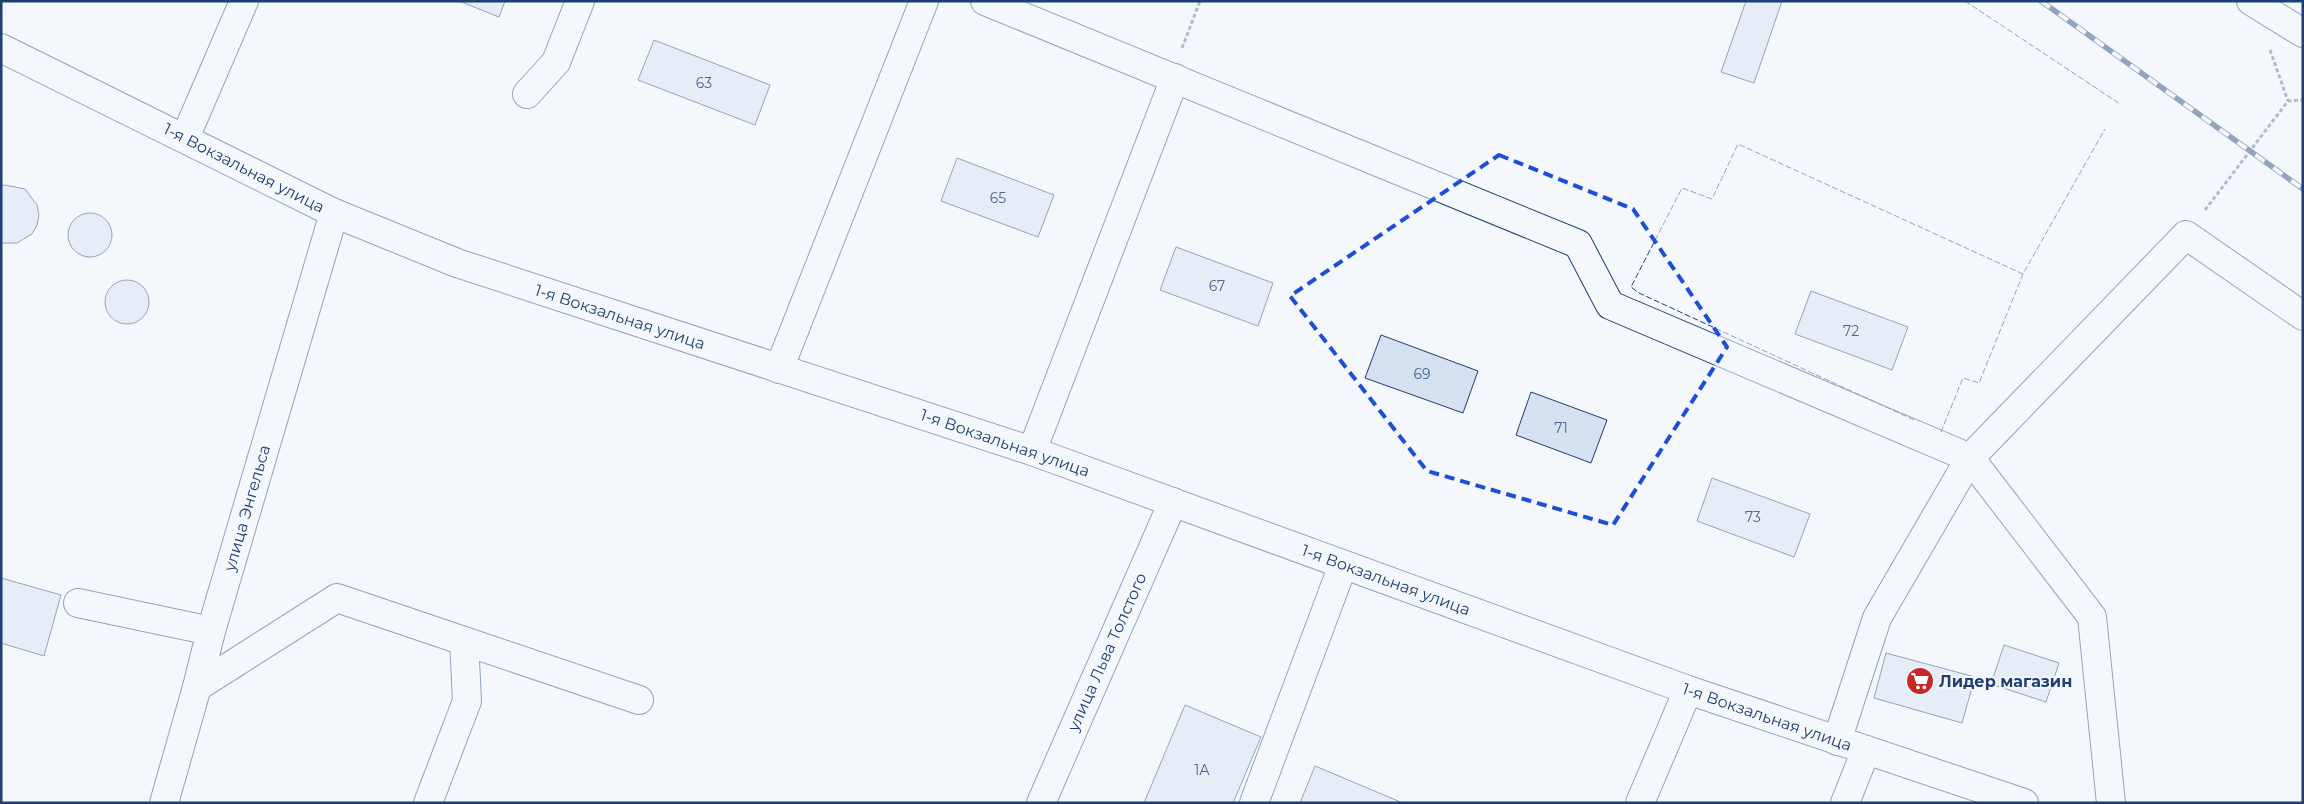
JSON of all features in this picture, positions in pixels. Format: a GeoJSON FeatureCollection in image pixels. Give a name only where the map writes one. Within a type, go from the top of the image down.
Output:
{"type":"FeatureCollection","features":[{"type":"Feature","properties":{"kind":"street"},"geometry":{"type":"LineString","coordinates":[[185,138],[244,1]]}},
{"type":"Feature","properties":{"kind":"street"},"geometry":{"type":"LineString","coordinates":[[527,94],[556,62],[580,1]]}},
{"type":"Feature","properties":{"kind":"street"},"geometry":{"type":"LineString","coordinates":[[779,369],[924,1]]}},
{"type":"Feature","properties":{"kind":"street"},"geometry":{"type":"LineString","coordinates":[[985,1],[1578,244],[1610,305],[1970,458],[2092,617],[2111,803]]}},
{"type":"Feature","properties":{"kind":"street"},"geometry":{"type":"LineString","coordinates":[[2251,1],[2303,33]]}},
{"type":"Feature","properties":{"kind":"street","name":"1-я Вокзальная улица"},"geometry":{"type":"LineString","coordinates":[[1,48],[334,213],[457,263],[1032,450],[1688,690],[2024,803]]}},
{"type":"Feature","properties":{"kind":"street"},"geometry":{"type":"LineString","coordinates":[[1032,450],[1175,78]]}},
{"type":"Feature","properties":{"kind":"street","name":"улица Энгельса"},"geometry":{"type":"LineString","coordinates":[[164,803],[198,687],[211,631],[334,213]]}},
{"type":"Feature","properties":{"kind":"street"},"geometry":{"type":"LineString","coordinates":[[1836,741],[1877,618],[1970,458],[2186,235],[2303,316]]}},
{"type":"Feature","properties":{"kind":"street","name":"улица Льва Толстого"},"geometry":{"type":"LineString","coordinates":[[1042,803],[1173,502]]}},
{"type":"Feature","properties":{"kind":"street"},"geometry":{"type":"LineString","coordinates":[[1254,803],[1343,565]]}},
{"type":"Feature","properties":{"kind":"street"},"geometry":{"type":"LineString","coordinates":[[198,687],[337,598],[639,700]]}},
{"type":"Feature","properties":{"kind":"street"},"geometry":{"type":"LineString","coordinates":[[78,603],[211,631]]}},
{"type":"Feature","properties":{"kind":"street"},"geometry":{"type":"LineString","coordinates":[[428,803],[467,701],[464,641]]}},
{"type":"Feature","properties":{"kind":"street"},"geometry":{"type":"LineString","coordinates":[[1640,803],[1688,690]]}},
{"type":"Feature","properties":{"kind":"street"},"geometry":{"type":"LineString","coordinates":[[1845,803],[1866,750]]}},
{"type":"Feature","properties":{"kind":"path"},"geometry":{"type":"LineString","coordinates":[[1175,78],[1179,54],[1200,1]]}},
{"type":"Feature","properties":{"kind":"path"},"geometry":{"type":"LineString","coordinates":[[2186,235],[2288,101],[2303,100]]}},
{"type":"Feature","properties":{"kind":"highlighted area"},"geometry":{"type":"Polygon","coordinates":[[[1499,155],[1633,209],[1727,347],[1613,525],[1427,471],[1290,296],[1499,155]]]}},
{"type":"Feature","properties":{"kind":"building"},"geometry":{"type":"Polygon","coordinates":[[[459,1],[505,1],[499,17],[459,1]]]}},
{"type":"Feature","properties":{"kind":"building"},"geometry":{"type":"Polygon","coordinates":[[[1746,1],[1782,1],[1754,83],[1721,72],[1746,1]]]}},
{"type":"Feature","properties":{"kind":"building"},"geometry":{"type":"Polygon","coordinates":[[[654,40],[770,85],[755,125],[638,80],[654,40]]]}},
{"type":"Feature","properties":{"kind":"building"},"geometry":{"type":"Polygon","coordinates":[[[957,158],[1054,195],[1038,237],[941,201],[957,158]]]}},
{"type":"Feature","properties":{"kind":"building"},"geometry":{"type":"Polygon","coordinates":[[[1,186],[25,189],[37,205],[39,215],[37,225],[32,234],[17,243],[1,243],[1,186]]]}},
{"type":"Feature","properties":{"kind":"building"},"geometry":{"type":"Polygon","coordinates":[[[94,213],[106,219],[111,226],[111,244],[106,251],[99,256],[86,257],[78,254],[71,247],[68,231],[71,223],[78,216],[94,213]]]}},
{"type":"Feature","properties":{"kind":"building"},"geometry":{"type":"Polygon","coordinates":[[[1176,247],[1273,283],[1258,326],[1160,290],[1176,247]]]}},
{"type":"Feature","properties":{"kind":"building"},"geometry":{"type":"Polygon","coordinates":[[[131,280],[143,286],[148,293],[148,311],[143,318],[136,323],[123,324],[115,321],[108,314],[105,298],[108,290],[115,283],[131,280]]]}},
{"type":"Feature","properties":{"kind":"building"},"geometry":{"type":"Polygon","coordinates":[[[1811,291],[1908,327],[1892,370],[1795,334],[1811,291]]]}},
{"type":"Feature","properties":{"kind":"building"},"geometry":{"type":"Polygon","coordinates":[[[1381,335],[1478,371],[1463,413],[1365,378],[1381,335]]]}},
{"type":"Feature","properties":{"kind":"building"},"geometry":{"type":"Polygon","coordinates":[[[1531,392],[1607,420],[1591,463],[1516,435],[1531,392]]]}},
{"type":"Feature","properties":{"kind":"building"},"geometry":{"type":"Polygon","coordinates":[[[1712,478],[1810,514],[1794,557],[1697,521],[1712,478]]]}},
{"type":"Feature","properties":{"kind":"building"},"geometry":{"type":"Polygon","coordinates":[[[1,578],[61,595],[44,656],[1,643],[1,578]]]}},
{"type":"Feature","properties":{"kind":"building"},"geometry":{"type":"Polygon","coordinates":[[[2004,645],[2059,663],[2046,702],[1991,684],[2004,645]]]}},
{"type":"Feature","properties":{"kind":"building"},"geometry":{"type":"Polygon","coordinates":[[[1886,653],[1975,677],[1962,723],[1874,698],[1886,653]]]}},
{"type":"Feature","properties":{"kind":"building"},"geometry":{"type":"Polygon","coordinates":[[[1185,705],[1261,737],[1233,803],[1144,803],[1185,705]]]}},
{"type":"Feature","properties":{"kind":"building"},"geometry":{"type":"Polygon","coordinates":[[[1315,766],[1403,803],[1300,803],[1315,766]]]}},
{"type":"Feature","properties":{"kind":"railway"},"geometry":{"type":"LineString","coordinates":[[2041,1],[2303,189]]}},
{"type":"Feature","properties":{"kind":"fence"},"geometry":{"type":"LineString","coordinates":[[1965,1],[2120,104]]}},
{"type":"Feature","properties":{"kind":"fence"},"geometry":{"type":"LineString","coordinates":[[1941,432],[1963,378],[1979,383],[2023,274],[2105,129]]}},
{"type":"Feature","properties":{"kind":"fence"},"geometry":{"type":"LineString","coordinates":[[1914,420],[1639,293],[1631,287],[1682,188],[1712,199],[1738,144],[2023,274]]}},
{"type":"Feature","properties":{"kind":"place","name":"Лидер магазин"},"geometry":{"type":"Point","coordinates":[1920,681]}}]}
